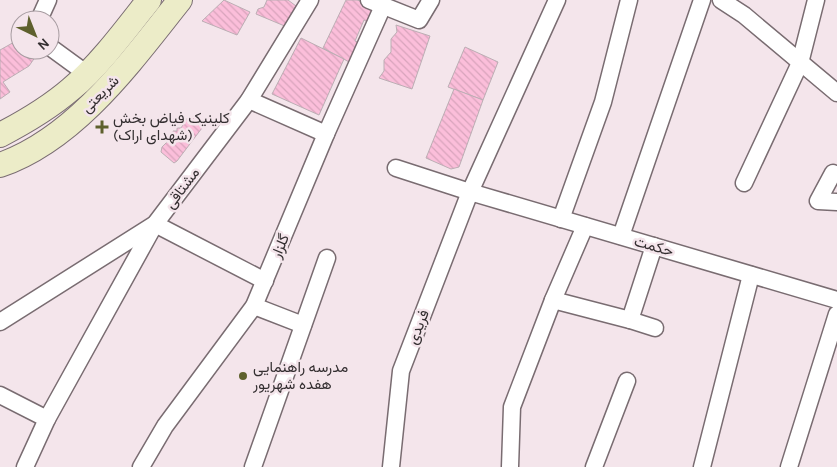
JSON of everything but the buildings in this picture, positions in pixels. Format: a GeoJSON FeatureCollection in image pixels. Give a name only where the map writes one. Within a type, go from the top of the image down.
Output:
{"type":"FeatureCollection","features":[{"type":"Feature","properties":{"kind":"main road","name":"شریعتی"},"geometry":{"type":"LineString","coordinates":[[0,135],[37,114],[72,88],[87,74],[149,0]]}},
{"type":"Feature","properties":{"kind":"main road","name":"شریعتی"},"geometry":{"type":"LineString","coordinates":[[0,164],[24,154],[44,142],[85,110],[122,73],[180,0]]}},
{"type":"Feature","properties":{"kind":"street","name":"مشتاقی"},"geometry":{"type":"LineString","coordinates":[[0,322],[155,224],[249,100],[310,0]]}},
{"type":"Feature","properties":{"kind":"street"},"geometry":{"type":"LineString","coordinates":[[376,3],[419,20],[431,0]]}},
{"type":"Feature","properties":{"kind":"street","name":"فریدی"},"geometry":{"type":"LineString","coordinates":[[391,467],[401,371],[470,192],[556,0]]}},
{"type":"Feature","properties":{"kind":"street"},"geometry":{"type":"LineString","coordinates":[[561,219],[603,102],[629,0]]}},
{"type":"Feature","properties":{"kind":"street"},"geometry":{"type":"LineString","coordinates":[[621,236],[702,0]]}},
{"type":"Feature","properties":{"kind":"street"},"geometry":{"type":"LineString","coordinates":[[721,0],[746,7],[800,63],[837,93]]}},
{"type":"Feature","properties":{"kind":"street"},"geometry":{"type":"LineString","coordinates":[[744,183],[800,63],[816,0]]}},
{"type":"Feature","properties":{"kind":"street","name":"گلزار"},"geometry":{"type":"LineString","coordinates":[[141,467],[165,426],[254,306],[326,134],[376,3]]}},
{"type":"Feature","properties":{"kind":"street"},"geometry":{"type":"LineString","coordinates":[[60,54],[87,74]]}},
{"type":"Feature","properties":{"kind":"street"},"geometry":{"type":"LineString","coordinates":[[249,100],[326,134]]}},
{"type":"Feature","properties":{"kind":"street","name":"حکمت"},"geometry":{"type":"LineString","coordinates":[[396,168],[470,192],[837,300]]}},
{"type":"Feature","properties":{"kind":"street"},"geometry":{"type":"LineString","coordinates":[[833,173],[818,201],[837,202]]}},
{"type":"Feature","properties":{"kind":"street"},"geometry":{"type":"LineString","coordinates":[[26,467],[47,419],[155,224],[265,281]]}},
{"type":"Feature","properties":{"kind":"street"},"geometry":{"type":"LineString","coordinates":[[510,467],[512,407],[553,300],[585,226]]}},
{"type":"Feature","properties":{"kind":"street"},"geometry":{"type":"LineString","coordinates":[[630,320],[654,246]]}},
{"type":"Feature","properties":{"kind":"street"},"geometry":{"type":"LineString","coordinates":[[253,467],[327,258]]}},
{"type":"Feature","properties":{"kind":"street"},"geometry":{"type":"LineString","coordinates":[[702,467],[751,275]]}},
{"type":"Feature","properties":{"kind":"street"},"geometry":{"type":"LineString","coordinates":[[553,300],[655,328]]}},
{"type":"Feature","properties":{"kind":"street"},"geometry":{"type":"LineString","coordinates":[[254,306],[303,326]]}},
{"type":"Feature","properties":{"kind":"street"},"geometry":{"type":"LineString","coordinates":[[789,467],[837,314]]}},
{"type":"Feature","properties":{"kind":"street"},"geometry":{"type":"LineString","coordinates":[[594,467],[627,381]]}},
{"type":"Feature","properties":{"kind":"street"},"geometry":{"type":"LineString","coordinates":[[0,395],[47,419]]}},
{"type":"Feature","properties":{"kind":"place","name":"کلینیک فیاض بخش (شهدای اراک)"},"geometry":{"type":"Point","coordinates":[102,127]}},
{"type":"Feature","properties":{"kind":"place","name":"مدرسه راهنمایی هفده شهریور"},"geometry":{"type":"Point","coordinates":[243,376]}}]}
